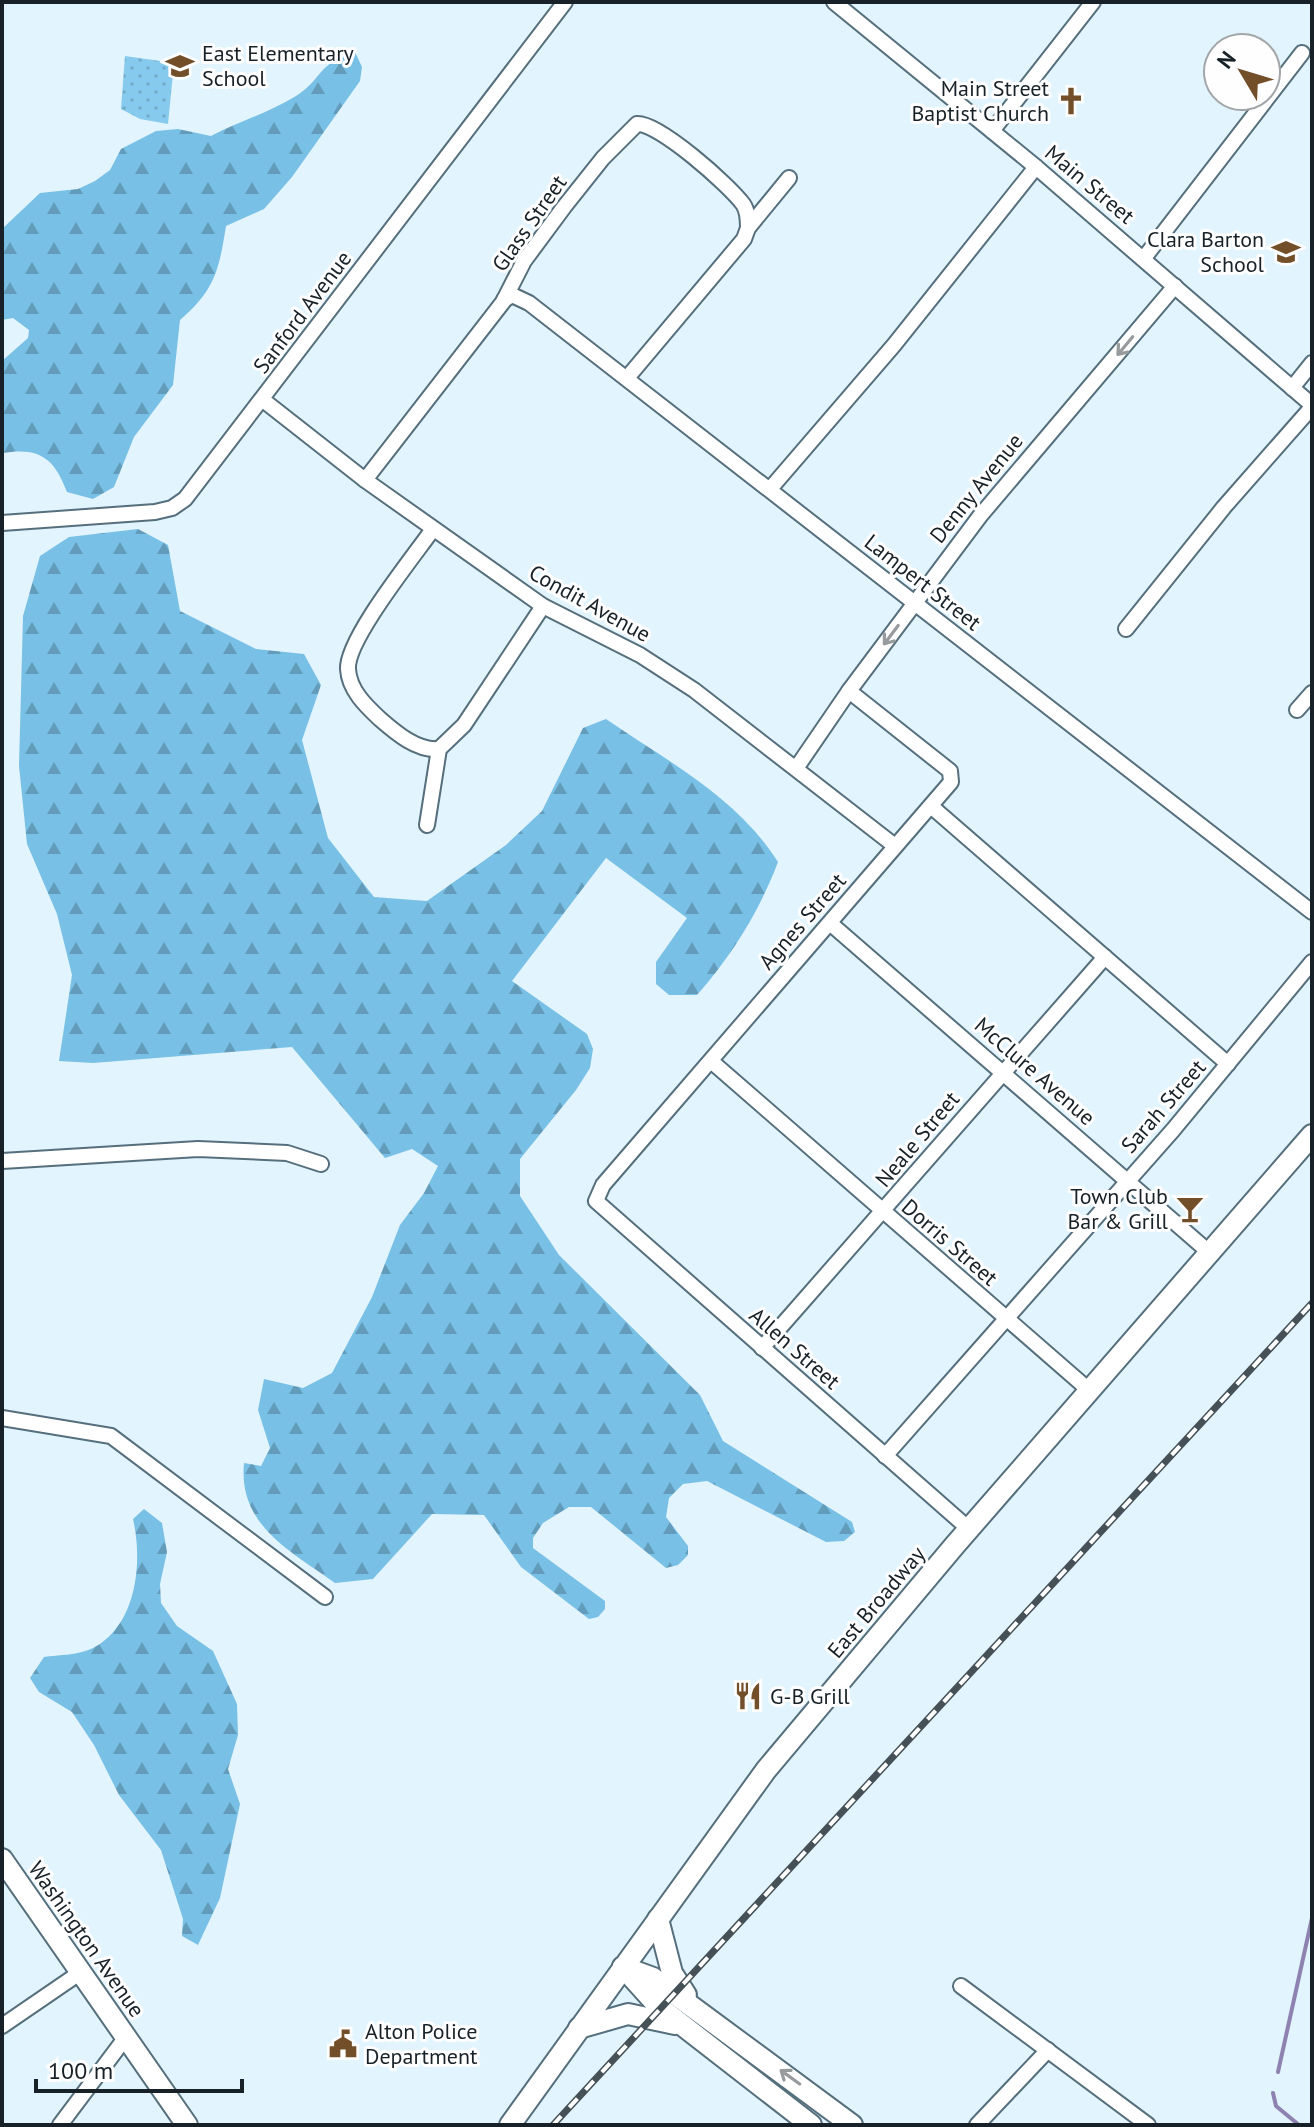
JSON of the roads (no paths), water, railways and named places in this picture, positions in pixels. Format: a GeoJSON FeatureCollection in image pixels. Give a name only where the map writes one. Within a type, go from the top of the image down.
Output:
{"type":"FeatureCollection","features":[{"type":"Feature","properties":{"kind":"main road","name":"East Broadway"},"geometry":{"type":"LineString","coordinates":[[510,2125],[766,1770],[969,1529],[1312,1135]]}},
{"type":"Feature","properties":{"kind":"main road","name":"Washington Avenue"},"geometry":{"type":"LineString","coordinates":[[2,1859],[187,2125]]}},
{"type":"Feature","properties":{"kind":"main road"},"geometry":{"type":"LineString","coordinates":[[658,1919],[672,1973],[696,2008]]}},
{"type":"Feature","properties":{"kind":"main road"},"geometry":{"type":"LineString","coordinates":[[623,1967],[653,1978],[852,2125]]}},
{"type":"Feature","properties":{"kind":"main road"},"geometry":{"type":"LineString","coordinates":[[623,1967],[647,1996],[811,2125]]}},
{"type":"Feature","properties":{"kind":"main road"},"geometry":{"type":"LineString","coordinates":[[579,2028],[628,2014],[685,2027]]}},
{"type":"Feature","properties":{"kind":"street","name":"Sanford Avenue"},"geometry":{"type":"LineString","coordinates":[[2,523],[172,508],[194,489],[565,2]]}},
{"type":"Feature","properties":{"kind":"street"},"geometry":{"type":"LineString","coordinates":[[992,131],[1093,2]]}},
{"type":"Feature","properties":{"kind":"street","name":"Main Street"},"geometry":{"type":"LineString","coordinates":[[838,3],[1144,258],[1312,406]]}},
{"type":"Feature","properties":{"kind":"street"},"geometry":{"type":"LineString","coordinates":[[1144,258],[1302,53]]}},
{"type":"Feature","properties":{"kind":"street","name":"Glass Street"},"geometry":{"type":"LineString","coordinates":[[365,480],[504,300],[524,261],[564,207],[603,158],[637,124],[651,127],[720,181],[746,209],[748,228]]}},
{"type":"Feature","properties":{"kind":"street"},"geometry":{"type":"LineString","coordinates":[[770,489],[894,345],[1036,167]]}},
{"type":"Feature","properties":{"kind":"street"},"geometry":{"type":"LineString","coordinates":[[627,378],[744,239],[748,228],[789,178]]}},
{"type":"Feature","properties":{"kind":"street","name":"Denny Avenue"},"geometry":{"type":"LineString","coordinates":[[797,767],[849,691],[980,516],[1175,286]]}},
{"type":"Feature","properties":{"kind":"street","name":"Lampert Street"},"geometry":{"type":"LineString","coordinates":[[504,300],[512,295],[519,296],[1312,912]]}},
{"type":"Feature","properties":{"kind":"street"},"geometry":{"type":"LineString","coordinates":[[1292,388],[1312,363]]}},
{"type":"Feature","properties":{"kind":"street","name":"Condit Avenue"},"geometry":{"type":"LineString","coordinates":[[263,400],[365,480],[543,606],[668,672],[797,767],[895,846]]}},
{"type":"Feature","properties":{"kind":"street"},"geometry":{"type":"LineString","coordinates":[[1126,629],[1231,499],[1312,406]]}},
{"type":"Feature","properties":{"kind":"street"},"geometry":{"type":"LineString","coordinates":[[433,529],[356,641],[347,665],[352,686],[383,721],[420,747],[439,749]]}},
{"type":"Feature","properties":{"kind":"street"},"geometry":{"type":"LineString","coordinates":[[427,825],[439,749],[464,725],[543,606]]}},
{"type":"Feature","properties":{"kind":"street","name":"Agnes Street"},"geometry":{"type":"LineString","coordinates":[[595,1197],[951,782],[950,771],[849,691]]}},
{"type":"Feature","properties":{"kind":"street"},"geometry":{"type":"LineString","coordinates":[[1297,710],[1312,693]]}},
{"type":"Feature","properties":{"kind":"street"},"geometry":{"type":"LineString","coordinates":[[932,807],[1228,1064]]}},
{"type":"Feature","properties":{"kind":"street","name":"McClure Avenue"},"geometry":{"type":"LineString","coordinates":[[831,924],[1210,1253]]}},
{"type":"Feature","properties":{"kind":"street","name":"Neale Street"},"geometry":{"type":"LineString","coordinates":[[762,1348],[1105,957]]}},
{"type":"Feature","properties":{"kind":"street","name":"Sarah Street"},"geometry":{"type":"LineString","coordinates":[[885,1456],[1128,1180],[1312,962]]}},
{"type":"Feature","properties":{"kind":"street","name":"Dorris Street"},"geometry":{"type":"LineString","coordinates":[[711,1061],[1090,1391]]}},
{"type":"Feature","properties":{"kind":"street"},"geometry":{"type":"LineString","coordinates":[[2,1161],[198,1149],[287,1153],[321,1164]]}},
{"type":"Feature","properties":{"kind":"street","name":"Allen Street"},"geometry":{"type":"LineString","coordinates":[[595,1197],[601,1208],[969,1529]]}},
{"type":"Feature","properties":{"kind":"street"},"geometry":{"type":"LineString","coordinates":[[2,1418],[111,1436],[160,1469],[325,1597]]}},
{"type":"Feature","properties":{"kind":"street"},"geometry":{"type":"LineString","coordinates":[[2,2026],[81,1972]]}},
{"type":"Feature","properties":{"kind":"street"},"geometry":{"type":"LineString","coordinates":[[961,1986],[1148,2125]]}},
{"type":"Feature","properties":{"kind":"street"},"geometry":{"type":"LineString","coordinates":[[60,2125],[126,2037]]}},
{"type":"Feature","properties":{"kind":"street"},"geometry":{"type":"LineString","coordinates":[[977,2125],[1048,2050]]}},
{"type":"Feature","properties":{"kind":"waterway"},"geometry":{"type":"LineString","coordinates":[[1278,2072],[1312,1918]]}},
{"type":"Feature","properties":{"kind":"waterway"},"geometry":{"type":"LineString","coordinates":[[1273,2093],[1276,2106],[1299,2125]]}},
{"type":"Feature","properties":{"kind":"railway"},"geometry":{"type":"LineString","coordinates":[[553,2125],[1312,1303]]}},
{"type":"Feature","properties":{"kind":"place","name":"East Elementary School"},"geometry":{"type":"Point","coordinates":[180,66]}},
{"type":"Feature","properties":{"kind":"place","name":"Main Street Baptist Church"},"geometry":{"type":"Point","coordinates":[1071,101]}},
{"type":"Feature","properties":{"kind":"place","name":"Clara Barton School"},"geometry":{"type":"Point","coordinates":[1286,252]}},
{"type":"Feature","properties":{"kind":"place","name":"Town Club Bar & Grill"},"geometry":{"type":"Point","coordinates":[1190,1209]}},
{"type":"Feature","properties":{"kind":"place","name":"G-B Grill"},"geometry":{"type":"Point","coordinates":[748,1696]}},
{"type":"Feature","properties":{"kind":"place","name":"Alton Police Department"},"geometry":{"type":"Point","coordinates":[343,2044]}}]}
